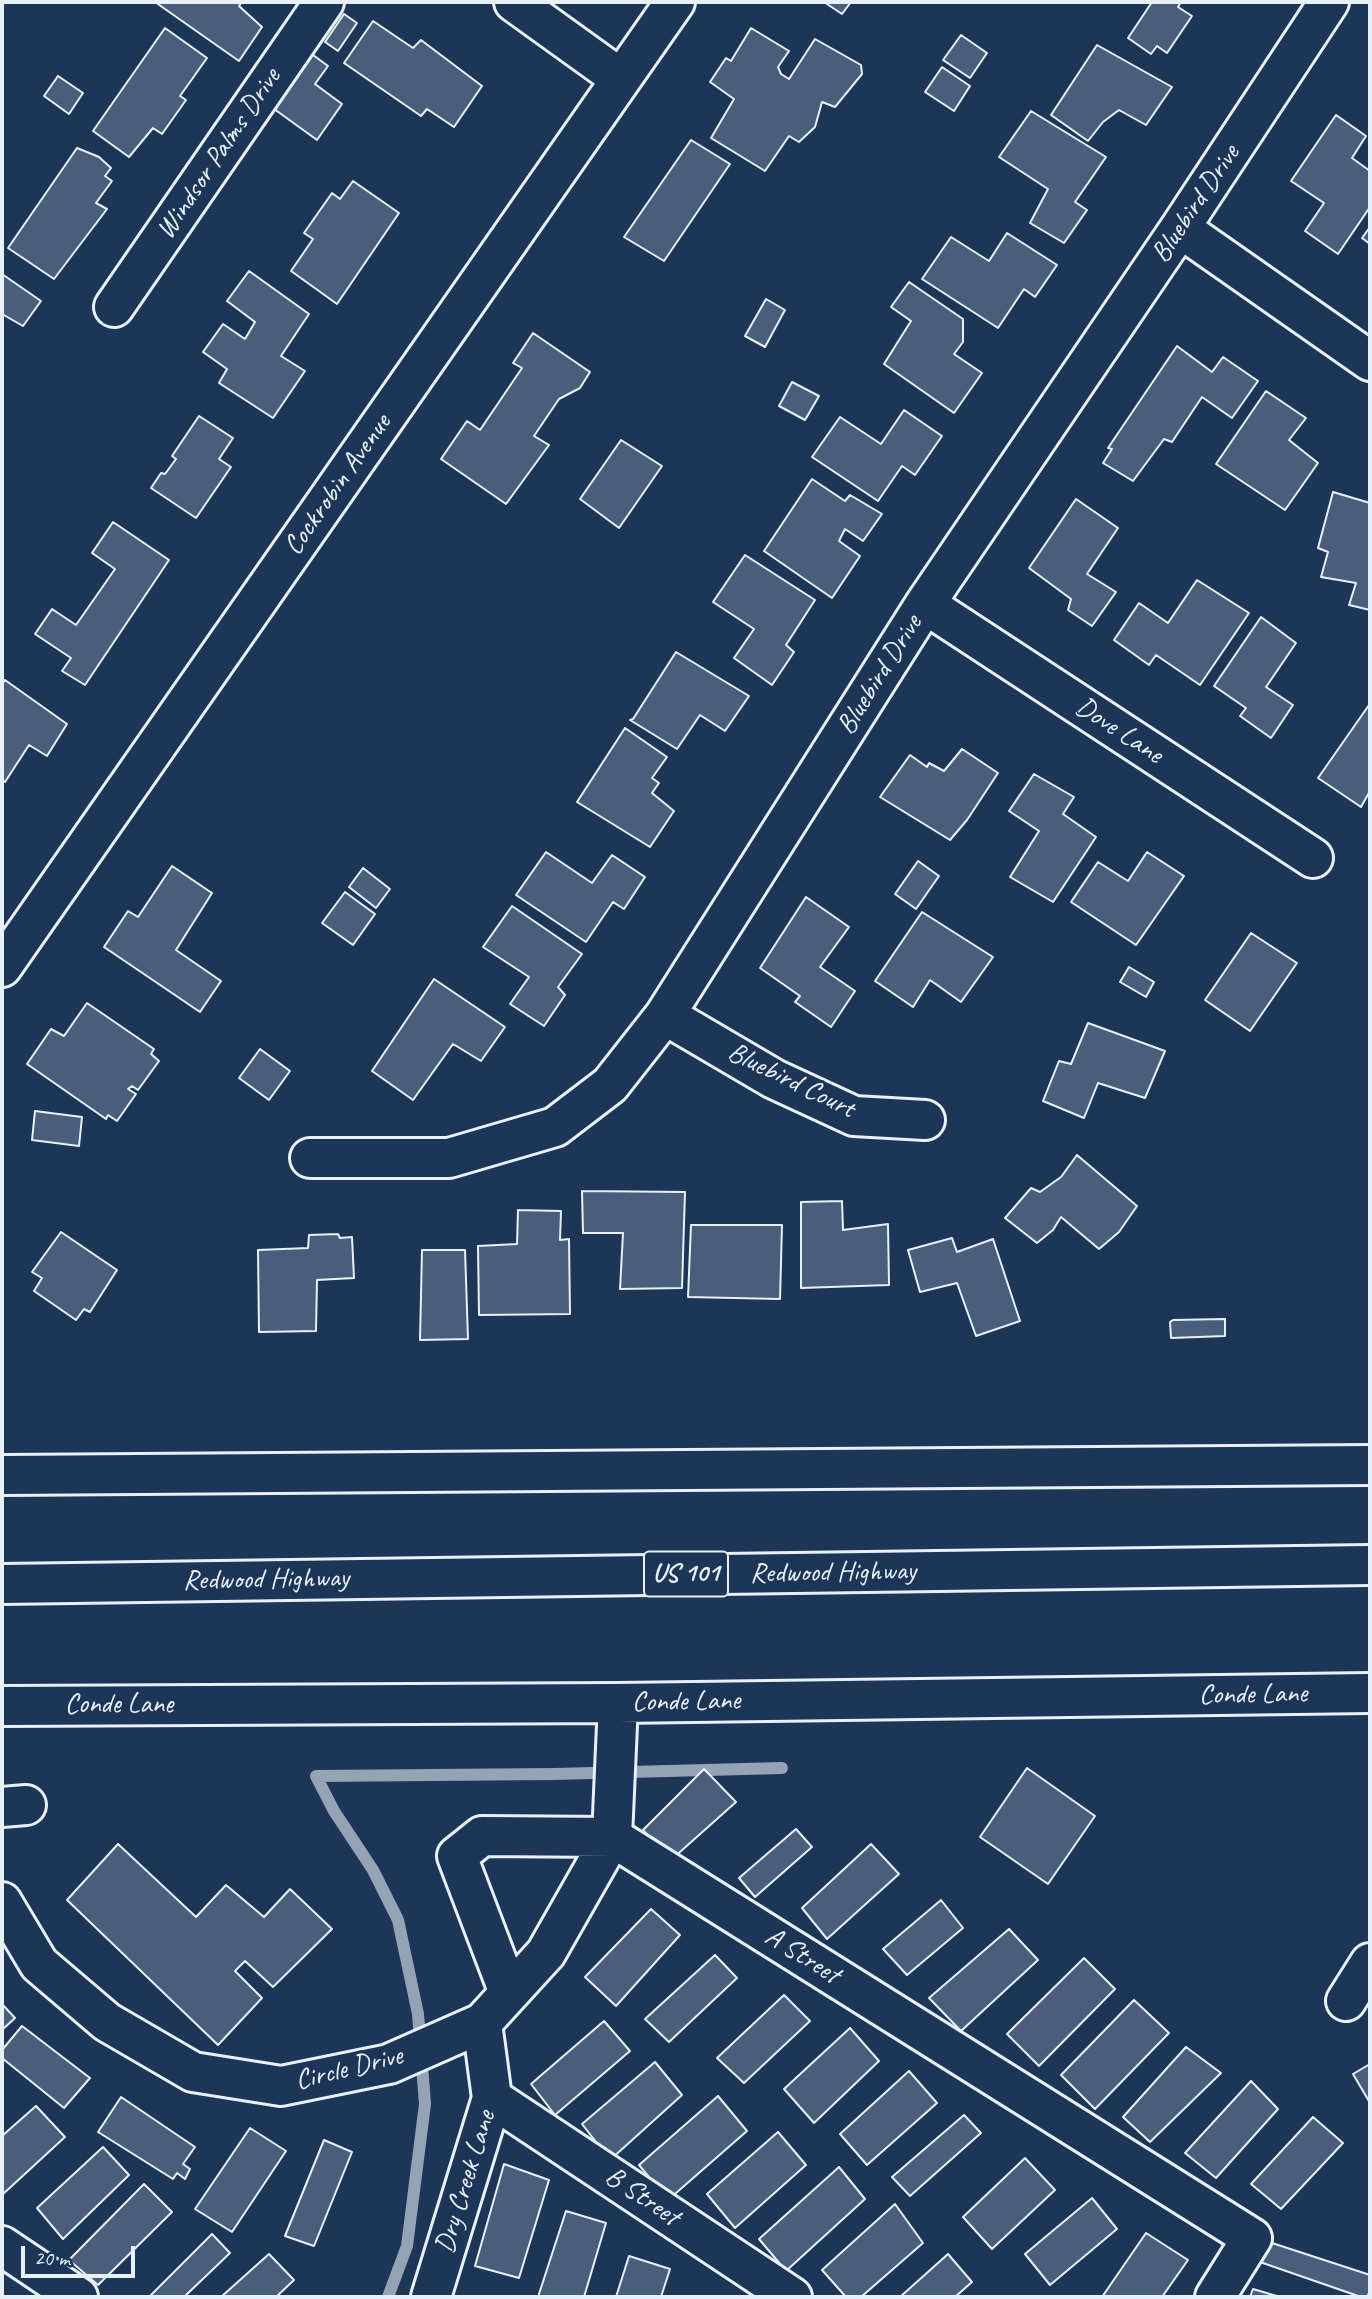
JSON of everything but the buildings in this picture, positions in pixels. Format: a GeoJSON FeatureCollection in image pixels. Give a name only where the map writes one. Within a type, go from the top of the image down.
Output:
{"type":"FeatureCollection","features":[{"type":"Feature","properties":{"kind":"main road","name":"Windsor Palms Drive"},"geometry":{"type":"LineString","coordinates":[[114,307],[324,2]]}},
{"type":"Feature","properties":{"kind":"main road"},"geometry":{"type":"LineString","coordinates":[[514,2],[621,79]]}},
{"type":"Feature","properties":{"kind":"main road","name":"Cockrobin Avenue"},"geometry":{"type":"LineString","coordinates":[[2,967],[675,2]]}},
{"type":"Feature","properties":{"kind":"main road","name":"Bluebird Drive"},"geometry":{"type":"LineString","coordinates":[[310,1158],[449,1158],[555,1127],[610,1085],[665,1015],[925,604],[1181,228],[1329,2]]}},
{"type":"Feature","properties":{"kind":"main road"},"geometry":{"type":"LineString","coordinates":[[1181,228],[1370,361]]}},
{"type":"Feature","properties":{"kind":"main road","name":"Dove Lane"},"geometry":{"type":"LineString","coordinates":[[925,604],[1313,858]]}},
{"type":"Feature","properties":{"kind":"main road","name":"Bluebird Court"},"geometry":{"type":"LineString","coordinates":[[665,1015],[774,1079],[854,1115],[925,1120]]}},
{"type":"Feature","properties":{"kind":"main road"},"geometry":{"type":"LineString","coordinates":[[2,1475],[1370,1465]]}},
{"type":"Feature","properties":{"kind":"main road","name":"Redwood Highway"},"geometry":{"type":"LineString","coordinates":[[2,1584],[1370,1565]]}},
{"type":"Feature","properties":{"kind":"main road","name":"Conde Lane"},"geometry":{"type":"LineString","coordinates":[[2,1706],[618,1703],[1370,1693]]}},
{"type":"Feature","properties":{"kind":"main road","name":"Circle Drive"},"geometry":{"type":"LineString","coordinates":[[2,1902],[39,1964],[107,2022],[193,2072],[281,2086],[389,2064],[482,2023],[546,1953],[612,1837],[618,1703]]}},
{"type":"Feature","properties":{"kind":"main road"},"geometry":{"type":"LineString","coordinates":[[509,1993],[457,1856],[482,1836],[612,1837]]}},
{"type":"Feature","properties":{"kind":"main road","name":"A Street"},"geometry":{"type":"LineString","coordinates":[[612,1837],[1252,2238],[1215,2297]]}},
{"type":"Feature","properties":{"kind":"main road"},"geometry":{"type":"LineString","coordinates":[[1346,2001],[1370,1963]]}},
{"type":"Feature","properties":{"kind":"main road","name":"Dry Creek Lane"},"geometry":{"type":"LineString","coordinates":[[431,2297],[492,2098],[482,2023]]}},
{"type":"Feature","properties":{"kind":"main road","name":"B Street"},"geometry":{"type":"LineString","coordinates":[[492,2098],[792,2297]]}},
{"type":"Feature","properties":{"kind":"main road"},"geometry":{"type":"LineString","coordinates":[[2,2246],[78,2297]]}},
{"type":"Feature","properties":{"kind":"waterway"},"geometry":{"type":"LineString","coordinates":[[388,2297],[407,2246],[425,2104],[418,2014],[398,1920],[373,1870],[334,1811],[316,1776],[782,1768]]}}]}
